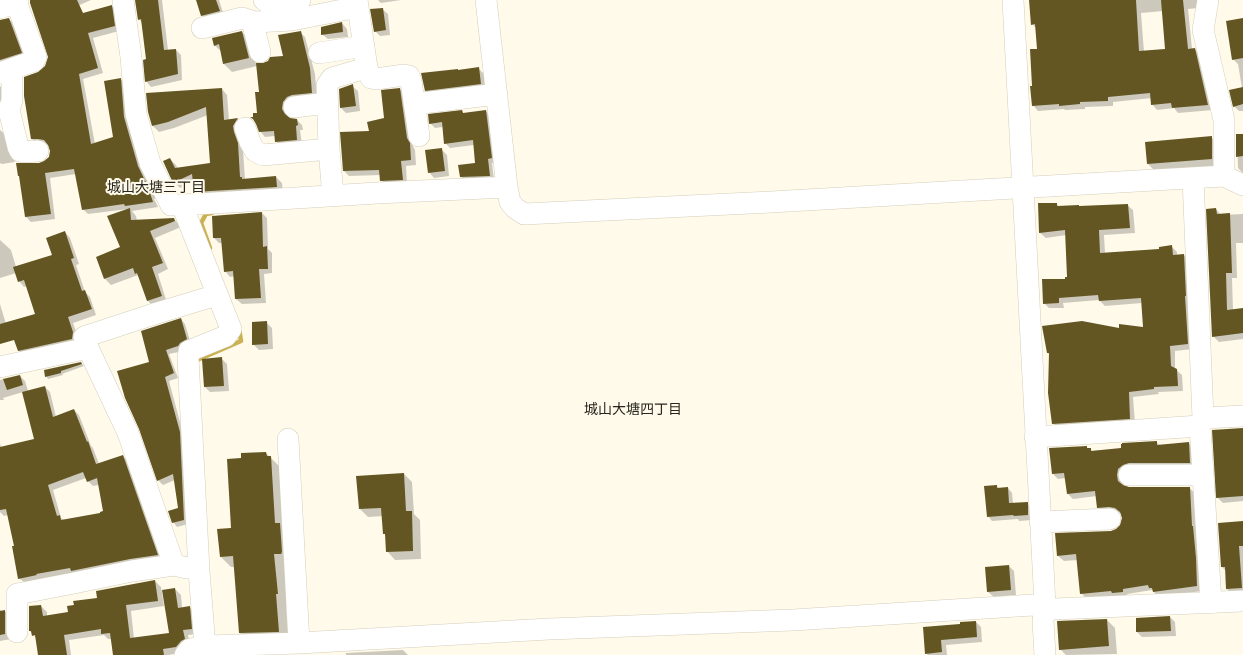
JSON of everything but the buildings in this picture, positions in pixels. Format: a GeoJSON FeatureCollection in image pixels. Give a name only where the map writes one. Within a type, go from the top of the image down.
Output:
{"type":"FeatureCollection","features":[{"type":"Feature","properties":{"kind":"street"},"geometry":{"type":"LineString","coordinates":[[123,0],[131,57],[136,114],[150,163],[171,205],[507,187]]}},
{"type":"Feature","properties":{"kind":"street"},"geometry":{"type":"LineString","coordinates":[[264,0],[268,3],[276,4],[300,0]]}},
{"type":"Feature","properties":{"kind":"street"},"geometry":{"type":"LineString","coordinates":[[486,0],[507,187],[510,202],[515,208],[524,214],[1224,176],[1243,185]]}},
{"type":"Feature","properties":{"kind":"street"},"geometry":{"type":"LineString","coordinates":[[1013,0],[1045,608],[1043,621],[1045,655]]}},
{"type":"Feature","properties":{"kind":"street"},"geometry":{"type":"LineString","coordinates":[[1208,0],[1203,30],[1224,120],[1224,176]]}},
{"type":"Feature","properties":{"kind":"street"},"geometry":{"type":"LineString","coordinates":[[5,71],[34,61],[36,57],[17,4],[12,3]]}},
{"type":"Feature","properties":{"kind":"street"},"geometry":{"type":"LineString","coordinates":[[202,28],[242,18],[255,22],[292,20],[357,3],[367,68],[371,78],[376,79],[404,75],[409,76],[419,136]]}},
{"type":"Feature","properties":{"kind":"street"},"geometry":{"type":"LineString","coordinates":[[255,22],[254,29],[260,52]]}},
{"type":"Feature","properties":{"kind":"street"},"geometry":{"type":"LineString","coordinates":[[320,53],[364,46]]}},
{"type":"Feature","properties":{"kind":"street"},"geometry":{"type":"LineString","coordinates":[[333,196],[329,149],[327,94],[332,78],[367,68]]}},
{"type":"Feature","properties":{"kind":"street"},"geometry":{"type":"LineString","coordinates":[[5,71],[12,76],[12,100],[9,110],[18,147],[20,151],[23,152],[38,151]]}},
{"type":"Feature","properties":{"kind":"street"},"geometry":{"type":"LineString","coordinates":[[294,107],[327,94]]}},
{"type":"Feature","properties":{"kind":"street"},"geometry":{"type":"LineString","coordinates":[[414,104],[497,94]]}},
{"type":"Feature","properties":{"kind":"street"},"geometry":{"type":"LineString","coordinates":[[246,128],[250,142],[255,151],[263,155],[329,149]]}},
{"type":"Feature","properties":{"kind":"street"},"geometry":{"type":"LineString","coordinates":[[1193,178],[1203,476],[1211,603]]}},
{"type":"Feature","properties":{"kind":"street"},"geometry":{"type":"LineString","coordinates":[[182,205],[231,329],[226,336],[190,350],[188,358],[199,571],[205,647]]}},
{"type":"Feature","properties":{"kind":"street"},"geometry":{"type":"LineString","coordinates":[[174,565],[128,433],[84,337],[156,313],[217,295]]}},
{"type":"Feature","properties":{"kind":"street"},"geometry":{"type":"LineString","coordinates":[[0,367],[88,348]]}},
{"type":"Feature","properties":{"kind":"street"},"geometry":{"type":"LineString","coordinates":[[1035,437],[1202,422],[1243,416]]}},
{"type":"Feature","properties":{"kind":"street"},"geometry":{"type":"LineString","coordinates":[[288,439],[299,643]]}},
{"type":"Feature","properties":{"kind":"street"},"geometry":{"type":"LineString","coordinates":[[1129,475],[1203,476]]}},
{"type":"Feature","properties":{"kind":"street"},"geometry":{"type":"LineString","coordinates":[[1040,522],[1110,519]]}},
{"type":"Feature","properties":{"kind":"street"},"geometry":{"type":"LineString","coordinates":[[17,632],[17,594],[132,571],[174,565],[199,571]]}},
{"type":"Feature","properties":{"kind":"street"},"geometry":{"type":"LineString","coordinates":[[185,655],[190,649],[205,647],[549,629],[793,620],[1033,606],[1054,609],[1243,601]]}},
{"type":"Feature","properties":{"kind":"waterway"},"geometry":{"type":"LineString","coordinates":[[210,248],[201,223],[206,214],[212,213]]}},
{"type":"Feature","properties":{"kind":"waterway"},"geometry":{"type":"LineString","coordinates":[[195,362],[241,341],[239,328]]}},
{"type":"Feature","properties":{"kind":"district","name":"城山大塘三丁目"},"geometry":{"type":"Point","coordinates":[156,188]}},
{"type":"Feature","properties":{"kind":"district","name":"城山大塘四丁目"},"geometry":{"type":"Point","coordinates":[633,410]}}]}
